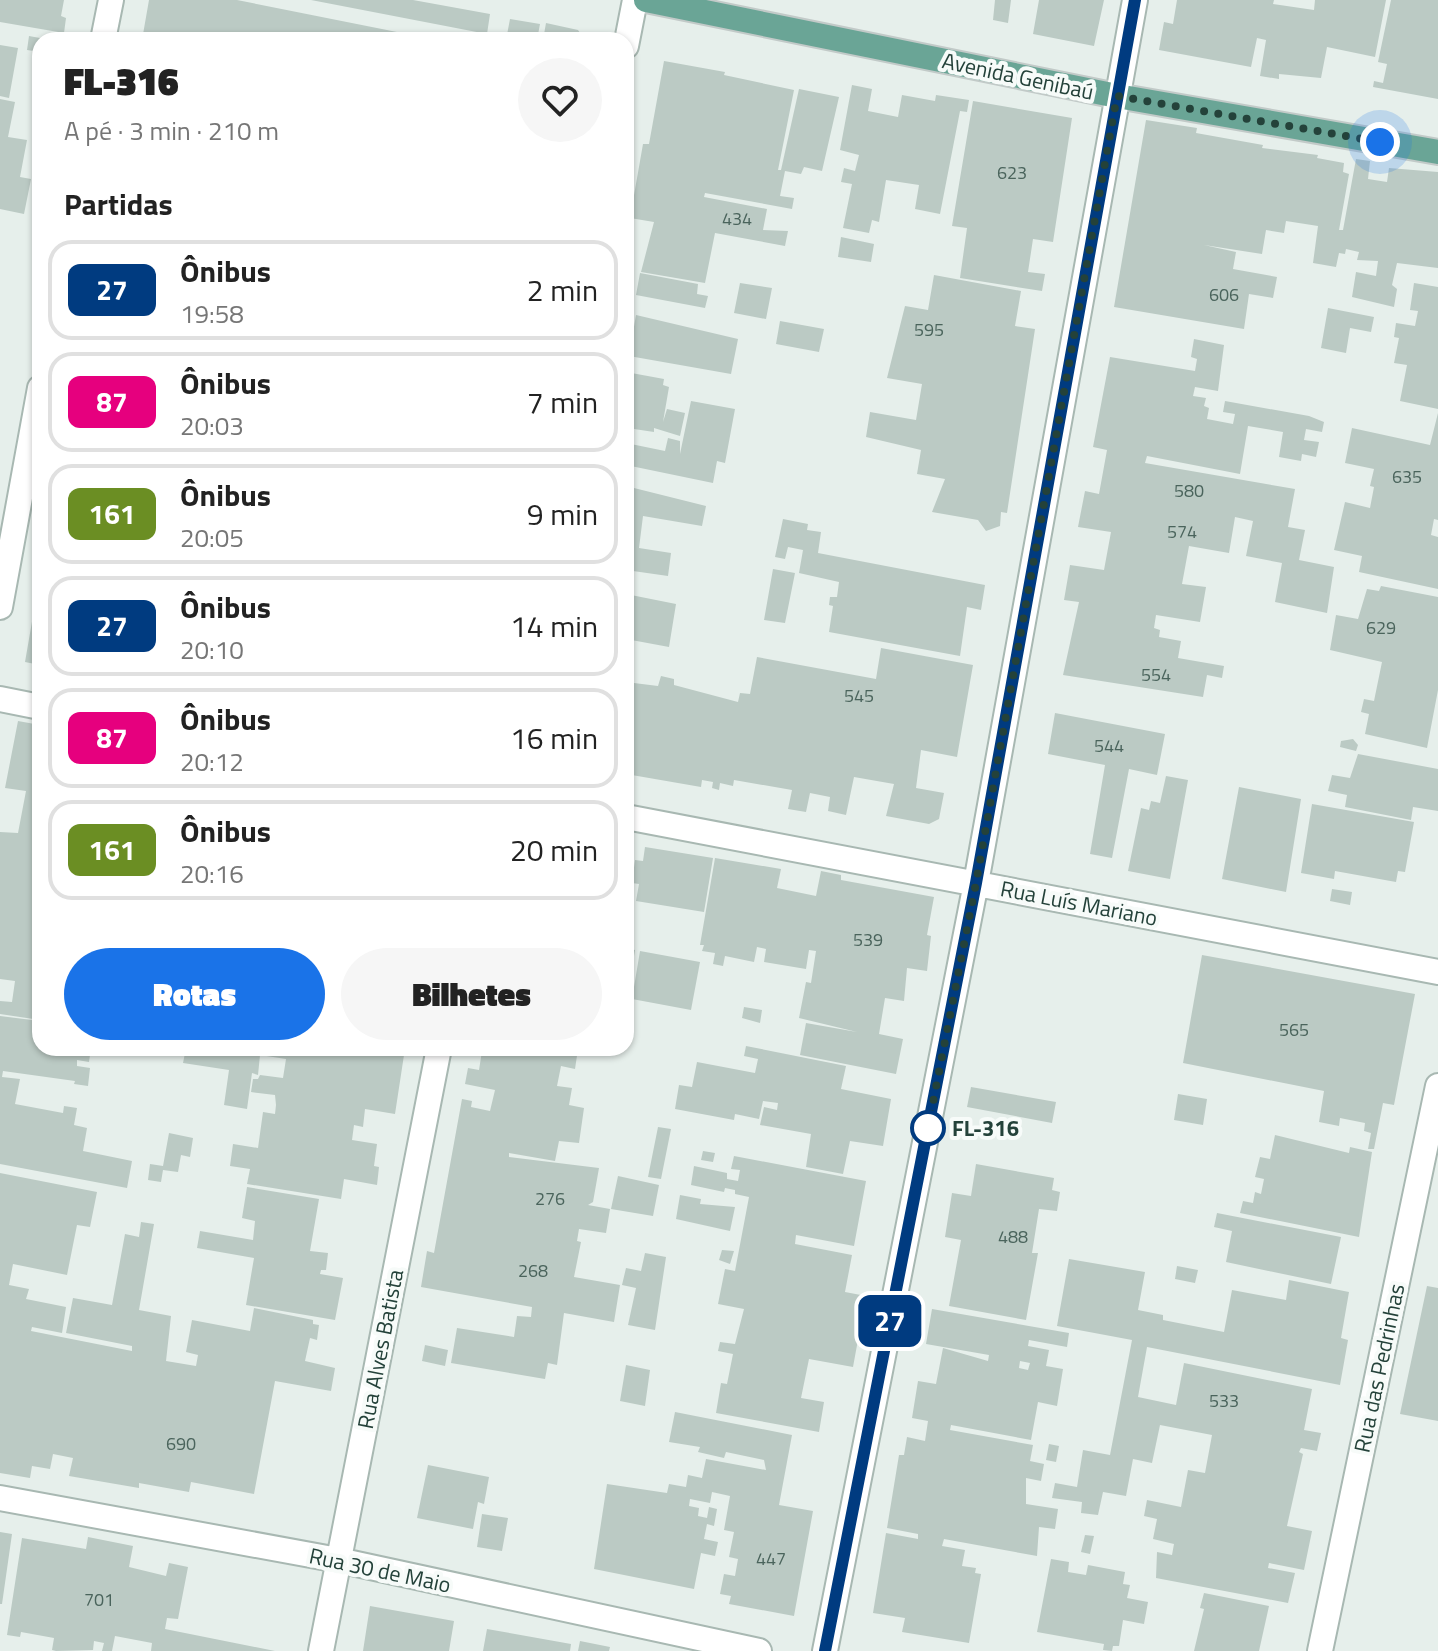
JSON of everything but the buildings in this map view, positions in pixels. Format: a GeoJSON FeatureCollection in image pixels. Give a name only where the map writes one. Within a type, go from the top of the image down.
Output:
{"type":"FeatureCollection","features":[{"type":"Feature","properties":{"kind":"main road","name":"Avenida Genibaú"},"geometry":{"type":"LineString","coordinates":[[646,0],[1117,96],[1438,152]]}},
{"type":"Feature","properties":{"kind":"street"},"geometry":{"type":"LineString","coordinates":[[105,32],[111,0]]}},
{"type":"Feature","properties":{"kind":"street"},"geometry":{"type":"LineString","coordinates":[[629,32],[635,0]]}},
{"type":"Feature","properties":{"kind":"street"},"geometry":{"type":"LineString","coordinates":[[825,1651],[976,883],[1135,0]]}},
{"type":"Feature","properties":{"kind":"street"},"geometry":{"type":"LineString","coordinates":[[0,607],[32,432]]}},
{"type":"Feature","properties":{"kind":"street"},"geometry":{"type":"LineString","coordinates":[[0,699],[32,705]]}},
{"type":"Feature","properties":{"kind":"street","name":"Rua Luís Mariano"},"geometry":{"type":"LineString","coordinates":[[634,819],[1438,972]]}},
{"type":"Feature","properties":{"kind":"street","name":"Rua Alves Batista"},"geometry":{"type":"LineString","coordinates":[[321,1651],[437,1056]]}},
{"type":"Feature","properties":{"kind":"street","name":"Rua das Pedrinhas"},"geometry":{"type":"LineString","coordinates":[[1320,1651],[1438,1086]]}},
{"type":"Feature","properties":{"kind":"street","name":"Rua 30 de Maio"},"geometry":{"type":"LineString","coordinates":[[0,1498],[338,1560],[759,1651]]}},
{"type":"Feature","properties":{"kind":"bus line","name":"27"},"geometry":{"type":"LineString","coordinates":[[825,1651],[976,883],[1135,0]]}},
{"type":"Feature","properties":{"kind":"place","name":"FL-316"},"geometry":{"type":"Point","coordinates":[928,1128]}},
{"type":"Feature","properties":{"kind":"route"},"geometry":{"type":"LineString","coordinates":[[928,1128],[976,883],[1117,96],[1380,142]]}}]}
